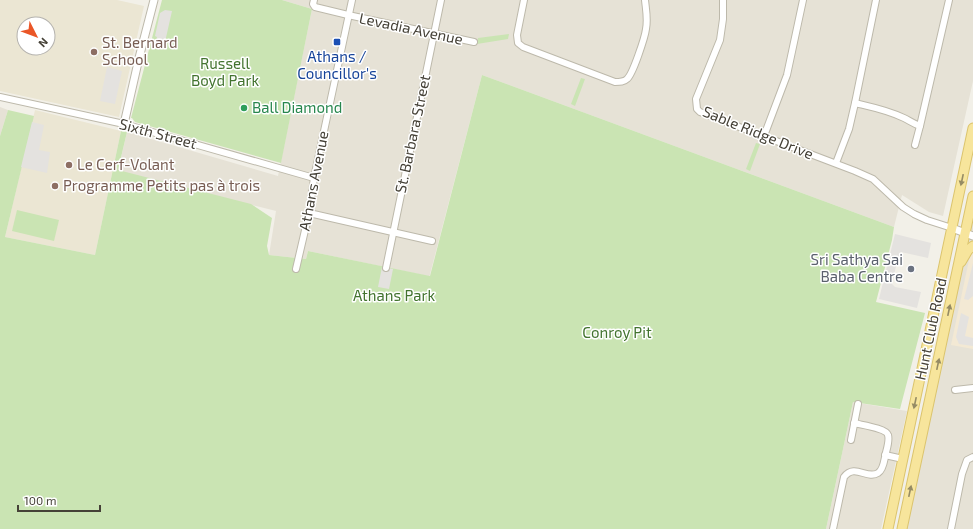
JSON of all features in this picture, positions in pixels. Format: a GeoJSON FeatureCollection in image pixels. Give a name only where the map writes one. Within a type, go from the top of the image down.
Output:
{"type":"FeatureCollection","features":[{"type":"Feature","properties":{"kind":"main road","name":"Hunt Club Road"},"geometry":{"type":"LineString","coordinates":[[888,529],[973,128]]}},
{"type":"Feature","properties":{"kind":"main road","name":"Hunt Club Road"},"geometry":{"type":"LineString","coordinates":[[902,529],[957,268],[969,234],[973,197]]}},
{"type":"Feature","properties":{"kind":"main road"},"geometry":{"type":"LineString","coordinates":[[973,197],[973,212]]}},
{"type":"Feature","properties":{"kind":"main road"},"geometry":{"type":"LineString","coordinates":[[957,268],[965,254],[973,246]]}},
{"type":"Feature","properties":{"kind":"street"},"geometry":{"type":"LineString","coordinates":[[124,124],[154,0]]}},
{"type":"Feature","properties":{"kind":"street","name":"Levadia Avenue"},"geometry":{"type":"LineString","coordinates":[[314,0],[313,4],[315,7],[474,42]]}},
{"type":"Feature","properties":{"kind":"street","name":"Athans Avenue"},"geometry":{"type":"LineString","coordinates":[[296,269],[309,213],[314,178],[352,0]]}},
{"type":"Feature","properties":{"kind":"street","name":"St. Barbara Street"},"geometry":{"type":"LineString","coordinates":[[386,268],[441,0]]}},
{"type":"Feature","properties":{"kind":"street"},"geometry":{"type":"LineString","coordinates":[[524,0],[517,35],[518,43],[523,47],[615,82],[624,81],[630,76],[642,45],[646,29],[647,14],[645,0]]}},
{"type":"Feature","properties":{"kind":"street","name":"Sable Ridge Drive"},"geometry":{"type":"LineString","coordinates":[[722,0],[723,19],[720,40],[696,99],[697,109],[700,112],[855,170],[873,179],[903,207],[914,214],[952,228]]}},
{"type":"Feature","properties":{"kind":"street"},"geometry":{"type":"LineString","coordinates":[[764,136],[787,75],[803,0]]}},
{"type":"Feature","properties":{"kind":"street"},"geometry":{"type":"LineString","coordinates":[[836,163],[849,128],[876,0]]}},
{"type":"Feature","properties":{"kind":"street"},"geometry":{"type":"LineString","coordinates":[[915,145],[949,0]]}},
{"type":"Feature","properties":{"kind":"street","name":"Sixth Street"},"geometry":{"type":"LineString","coordinates":[[0,97],[124,124],[314,178]]}},
{"type":"Feature","properties":{"kind":"street"},"geometry":{"type":"LineString","coordinates":[[855,103],[878,108],[920,126]]}},
{"type":"Feature","properties":{"kind":"street"},"geometry":{"type":"LineString","coordinates":[[309,213],[432,241]]}},
{"type":"Feature","properties":{"kind":"street"},"geometry":{"type":"LineString","coordinates":[[952,228],[969,234]]}},
{"type":"Feature","properties":{"kind":"street"},"geometry":{"type":"LineString","coordinates":[[955,390],[973,388]]}},
{"type":"Feature","properties":{"kind":"street"},"geometry":{"type":"LineString","coordinates":[[851,440],[858,404]]}},
{"type":"Feature","properties":{"kind":"street"},"geometry":{"type":"LineString","coordinates":[[833,529],[844,477],[851,471],[873,475],[879,473],[882,470],[885,455],[888,439],[887,433],[882,430],[854,423]]}},
{"type":"Feature","properties":{"kind":"street"},"geometry":{"type":"LineString","coordinates":[[885,455],[903,459]]}},
{"type":"Feature","properties":{"kind":"street"},"geometry":{"type":"LineString","coordinates":[[951,529],[962,474],[967,460],[973,457]]}},
{"type":"Feature","properties":{"kind":"shaded area","name":"St. Bernard School"},"geometry":{"type":"Polygon","coordinates":[[[0,0],[117,0],[144,6],[119,117],[0,91],[0,0]]]}},
{"type":"Feature","properties":{"kind":"shaded area"},"geometry":{"type":"Polygon","coordinates":[[[282,0],[973,0],[973,81],[943,216],[929,212],[902,195],[894,227],[482,75],[429,278],[428,276],[308,251],[306,259],[269,255],[276,211],[118,171],[127,132],[278,176],[312,9],[282,0]]]}},
{"type":"Feature","properties":{"kind":"shaded area"},"geometry":{"type":"Polygon","coordinates":[[[165,10],[172,11],[165,42],[156,41],[157,37],[155,36],[160,13],[165,10]]]}},
{"type":"Feature","properties":{"kind":"shaded area"},"geometry":{"type":"Polygon","coordinates":[[[107,67],[122,71],[115,104],[100,101],[107,67]]]}},
{"type":"Feature","properties":{"kind":"shaded area"},"geometry":{"type":"Polygon","coordinates":[[[0,107],[8,110],[0,136],[0,107]]]}},
{"type":"Feature","properties":{"kind":"shaded area"},"geometry":{"type":"Polygon","coordinates":[[[35,110],[121,131],[95,255],[5,237],[35,110]]]}},
{"type":"Feature","properties":{"kind":"shaded area"},"geometry":{"type":"Polygon","coordinates":[[[32,122],[44,125],[39,150],[50,152],[47,173],[21,167],[32,122]]]}},
{"type":"Feature","properties":{"kind":"shaded area"},"geometry":{"type":"Polygon","coordinates":[[[973,218],[973,529],[906,529],[972,224],[973,218]]]}},
{"type":"Feature","properties":{"kind":"shaded area"},"geometry":{"type":"Polygon","coordinates":[[[895,234],[931,243],[928,258],[901,252],[898,257],[892,284],[895,287],[921,292],[917,308],[879,299],[895,234]]]}},
{"type":"Feature","properties":{"kind":"shaded area"},"geometry":{"type":"Polygon","coordinates":[[[973,252],[973,349],[951,345],[969,260],[971,253],[973,252]]]}},
{"type":"Feature","properties":{"kind":"shaded area"},"geometry":{"type":"Polygon","coordinates":[[[973,263],[973,296],[968,300],[964,299],[973,263]]]}},
{"type":"Feature","properties":{"kind":"shaded area"},"geometry":{"type":"Polygon","coordinates":[[[382,267],[393,269],[389,289],[378,287],[382,267]]]}},
{"type":"Feature","properties":{"kind":"shaded area"},"geometry":{"type":"Polygon","coordinates":[[[961,313],[969,317],[965,336],[973,338],[973,346],[959,344],[956,337],[961,313]]]}},
{"type":"Feature","properties":{"kind":"shaded area"},"geometry":{"type":"Polygon","coordinates":[[[853,402],[907,411],[881,529],[826,529],[853,402]]]}},
{"type":"Feature","properties":{"kind":"green space","name":"Russell Boyd Park"},"geometry":{"type":"Polygon","coordinates":[[[162,0],[282,0],[312,9],[281,163],[135,122],[131,118],[162,0]]]}},
{"type":"Feature","properties":{"kind":"green space"},"geometry":{"type":"Polygon","coordinates":[[[509,34],[508,39],[477,44],[478,38],[509,34]]]}},
{"type":"Feature","properties":{"kind":"green space"},"geometry":{"type":"Polygon","coordinates":[[[482,75],[894,227],[876,302],[925,313],[900,409],[853,402],[826,529],[0,529],[0,136],[8,110],[34,116],[5,237],[95,255],[121,131],[127,132],[118,170],[251,204],[272,218],[267,246],[269,255],[306,259],[308,251],[430,276],[482,75]]]}},
{"type":"Feature","properties":{"kind":"green space"},"geometry":{"type":"Polygon","coordinates":[[[581,78],[585,79],[575,106],[571,104],[581,78]]]}},
{"type":"Feature","properties":{"kind":"green space"},"geometry":{"type":"Polygon","coordinates":[[[756,143],[760,144],[750,171],[746,169],[756,143]]]}},
{"type":"Feature","properties":{"kind":"green space"},"geometry":{"type":"Polygon","coordinates":[[[17,210],[59,220],[54,241],[12,231],[17,210]]]}},
{"type":"Feature","properties":{"kind":"place","name":"Athans / Councillor's"},"geometry":{"type":"Point","coordinates":[337,42]}},
{"type":"Feature","properties":{"kind":"place","name":"St. Bernard School"},"geometry":{"type":"Point","coordinates":[94,52]}},
{"type":"Feature","properties":{"kind":"place","name":"Ball Diamond"},"geometry":{"type":"Point","coordinates":[244,108]}},
{"type":"Feature","properties":{"kind":"place","name":"Le Cerf-Volant"},"geometry":{"type":"Point","coordinates":[69,165]}},
{"type":"Feature","properties":{"kind":"place","name":"Programme Petits pas à trois"},"geometry":{"type":"Point","coordinates":[55,186]}},
{"type":"Feature","properties":{"kind":"place","name":"Sri Sathya Sai Baba Centre"},"geometry":{"type":"Point","coordinates":[911,269]}},
{"type":"Feature","properties":{"kind":"park label","name":"Athans Park"},"geometry":{"type":"Point","coordinates":[394,296]}},
{"type":"Feature","properties":{"kind":"park label","name":"Conroy Pit"},"geometry":{"type":"Point","coordinates":[617,333]}}]}
